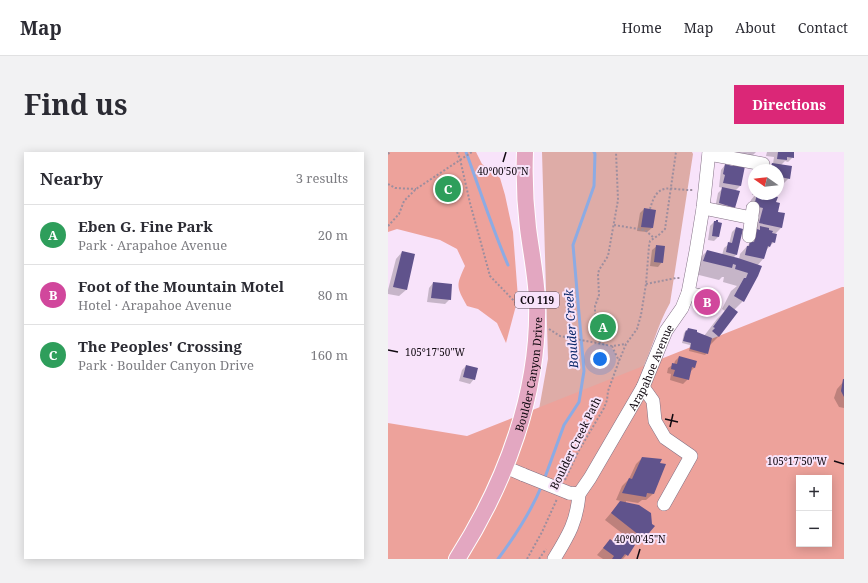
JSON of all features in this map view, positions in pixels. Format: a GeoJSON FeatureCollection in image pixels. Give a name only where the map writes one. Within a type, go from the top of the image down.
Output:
{"type":"FeatureCollection","features":[{"type":"Feature","properties":{"kind":"main road","name":"Boulder Canyon Drive"},"geometry":{"type":"LineString","coordinates":[[457,559],[486,508],[505,467],[526,403],[535,348],[537,323],[534,268],[528,226],[525,152]]}},
{"type":"Feature","properties":{"kind":"street"},"geometry":{"type":"LineString","coordinates":[[709,153],[763,162]]}},
{"type":"Feature","properties":{"kind":"street","name":"Arapahoe Avenue"},"geometry":{"type":"LineString","coordinates":[[568,491],[590,478],[643,387],[666,332],[682,308],[688,293],[696,251],[703,208],[709,153]]}},
{"type":"Feature","properties":{"kind":"street"},"geometry":{"type":"LineString","coordinates":[[703,208],[752,213],[749,236]]}},
{"type":"Feature","properties":{"kind":"street"},"geometry":{"type":"LineString","coordinates":[[688,293],[701,296]]}},
{"type":"Feature","properties":{"kind":"street"},"geometry":{"type":"LineString","coordinates":[[643,387],[653,401],[655,420],[665,438],[691,456],[664,504]]}},
{"type":"Feature","properties":{"kind":"street"},"geometry":{"type":"LineString","coordinates":[[505,467],[568,491],[577,513],[570,532],[554,559]]}},
{"type":"Feature","properties":{"kind":"path"},"geometry":{"type":"LineString","coordinates":[[457,152],[490,276],[518,305]]}},
{"type":"Feature","properties":{"kind":"path"},"geometry":{"type":"LineString","coordinates":[[388,226],[399,214],[404,201],[416,189],[472,152]]}},
{"type":"Feature","properties":{"kind":"path"},"geometry":{"type":"LineString","coordinates":[[600,343],[595,306],[598,294],[598,274],[608,256],[618,200],[616,152]]}},
{"type":"Feature","properties":{"kind":"path","name":"Boulder Creek Path"},"geometry":{"type":"LineString","coordinates":[[528,559],[542,532],[568,491],[578,452],[604,408],[608,391],[626,344],[637,329],[644,301],[650,241],[664,229],[676,152]]}},
{"type":"Feature","properties":{"kind":"path"},"geometry":{"type":"LineString","coordinates":[[388,184],[395,188],[416,189]]}},
{"type":"Feature","properties":{"kind":"path"},"geometry":{"type":"LineString","coordinates":[[650,209],[653,198],[662,188],[705,189]]}},
{"type":"Feature","properties":{"kind":"path"},"geometry":{"type":"LineString","coordinates":[[614,225],[645,230],[654,238]]}},
{"type":"Feature","properties":{"kind":"path"},"geometry":{"type":"LineString","coordinates":[[646,284],[676,278]]}},
{"type":"Feature","properties":{"kind":"path"},"geometry":{"type":"LineString","coordinates":[[549,329],[560,336],[612,346],[626,344]]}},
{"type":"Feature","properties":{"kind":"path"},"geometry":{"type":"LineString","coordinates":[[612,346],[619,361]]}},
{"type":"Feature","properties":{"kind":"shaded area"},"geometry":{"type":"Polygon","coordinates":[[[388,152],[476,152],[482,164],[500,178],[513,232],[518,298],[506,343],[497,323],[478,309],[467,306],[463,299],[458,286],[465,266],[457,249],[440,240],[397,229],[388,232],[388,152]]]}},
{"type":"Feature","properties":{"kind":"shaded area"},"geometry":{"type":"Polygon","coordinates":[[[542,152],[692,152],[693,154],[670,303],[665,311],[640,374],[538,415],[548,359],[542,152]]]}},
{"type":"Feature","properties":{"kind":"shaded area"},"geometry":{"type":"Polygon","coordinates":[[[844,287],[844,559],[388,559],[388,423],[467,436],[844,287]]]}},
{"type":"Feature","properties":{"kind":"building"},"geometry":{"type":"Polygon","coordinates":[[[778,152],[794,152],[794,158],[787,157],[787,160],[777,159],[778,152]]]}},
{"type":"Feature","properties":{"kind":"building"},"geometry":{"type":"Polygon","coordinates":[[[725,164],[745,166],[741,186],[723,183],[725,164]]]}},
{"type":"Feature","properties":{"kind":"building"},"geometry":{"type":"Polygon","coordinates":[[[784,165],[792,166],[790,179],[784,178],[784,165]]]}},
{"type":"Feature","properties":{"kind":"building"},"geometry":{"type":"Polygon","coordinates":[[[722,187],[740,191],[735,208],[719,203],[722,187]]]}},
{"type":"Feature","properties":{"kind":"building"},"geometry":{"type":"Polygon","coordinates":[[[756,200],[777,200],[776,202],[780,203],[778,212],[785,213],[782,228],[759,223],[763,208],[754,206],[756,200]]]}},
{"type":"Feature","properties":{"kind":"building"},"geometry":{"type":"Polygon","coordinates":[[[644,208],[656,210],[653,228],[641,227],[644,208]]]}},
{"type":"Feature","properties":{"kind":"building"},"geometry":{"type":"Polygon","coordinates":[[[716,220],[722,223],[719,237],[712,236],[714,221],[716,220]]]}},
{"type":"Feature","properties":{"kind":"building"},"geometry":{"type":"Polygon","coordinates":[[[760,226],[769,228],[769,230],[773,231],[772,233],[777,234],[775,243],[772,242],[770,247],[768,246],[764,259],[745,255],[747,246],[749,246],[750,241],[754,242],[757,229],[760,230],[760,226]]]}},
{"type":"Feature","properties":{"kind":"building"},"geometry":{"type":"Polygon","coordinates":[[[736,227],[743,229],[737,255],[726,252],[728,242],[732,243],[736,227]]]}},
{"type":"Feature","properties":{"kind":"building"},"geometry":{"type":"Polygon","coordinates":[[[656,245],[665,246],[663,263],[654,262],[656,245]]]}},
{"type":"Feature","properties":{"kind":"building"},"geometry":{"type":"Polygon","coordinates":[[[707,250],[762,266],[744,302],[734,296],[748,273],[735,269],[736,265],[733,264],[732,268],[703,261],[707,250]]]}},
{"type":"Feature","properties":{"kind":"building"},"geometry":{"type":"Polygon","coordinates":[[[402,251],[415,254],[407,290],[393,287],[402,251]]]}},
{"type":"Feature","properties":{"kind":"building"},"geometry":{"type":"Polygon","coordinates":[[[433,282],[452,284],[451,300],[431,298],[433,282]]]}},
{"type":"Feature","properties":{"kind":"building"},"geometry":{"type":"Polygon","coordinates":[[[729,305],[738,312],[719,337],[712,331],[715,328],[713,327],[729,305]]]}},
{"type":"Feature","properties":{"kind":"building"},"geometry":{"type":"Polygon","coordinates":[[[688,328],[697,330],[697,332],[712,338],[708,354],[690,349],[691,343],[683,341],[688,328]]]}},
{"type":"Feature","properties":{"kind":"building"},"geometry":{"type":"Polygon","coordinates":[[[679,356],[697,361],[695,368],[692,367],[689,380],[673,376],[675,370],[671,369],[672,363],[677,364],[679,356]]]}},
{"type":"Feature","properties":{"kind":"building"},"geometry":{"type":"Polygon","coordinates":[[[466,365],[478,368],[475,380],[463,377],[466,365]]]}},
{"type":"Feature","properties":{"kind":"building"},"geometry":{"type":"Polygon","coordinates":[[[844,379],[844,397],[841,391],[844,379]]]}},
{"type":"Feature","properties":{"kind":"building"},"geometry":{"type":"Polygon","coordinates":[[[642,457],[662,459],[660,463],[666,464],[654,494],[647,493],[646,497],[622,493],[629,478],[632,479],[642,457]]]}},
{"type":"Feature","properties":{"kind":"building"},"geometry":{"type":"Polygon","coordinates":[[[620,501],[639,505],[651,513],[652,524],[655,526],[644,539],[611,513],[620,501]]]}},
{"type":"Feature","properties":{"kind":"building"},"geometry":{"type":"Polygon","coordinates":[[[620,534],[635,545],[628,556],[625,554],[621,559],[612,559],[614,556],[603,548],[610,539],[614,542],[620,534]]]}},
{"type":"Feature","properties":{"kind":"waterway"},"geometry":{"type":"LineString","coordinates":[[466,152],[491,223],[508,265]]}},
{"type":"Feature","properties":{"kind":"waterway","name":"Boulder Creek"},"geometry":{"type":"LineString","coordinates":[[544,480],[564,425],[579,402],[584,371],[573,245],[594,186],[594,152]]}},
{"type":"Feature","properties":{"kind":"waterway","name":"Boulder Creek"},"geometry":{"type":"LineString","coordinates":[[498,559],[522,524],[542,485]]}},
{"type":"Feature","properties":{"kind":"place","name":"The Peoples' Crossing"},"geometry":{"type":"Point","coordinates":[448,189]}},
{"type":"Feature","properties":{"kind":"place","name":"Foot of the Mountain Motel"},"geometry":{"type":"Point","coordinates":[707,302]}},
{"type":"Feature","properties":{"kind":"place","name":"Eben G. Fine Park"},"geometry":{"type":"Point","coordinates":[603,327]}}]}
